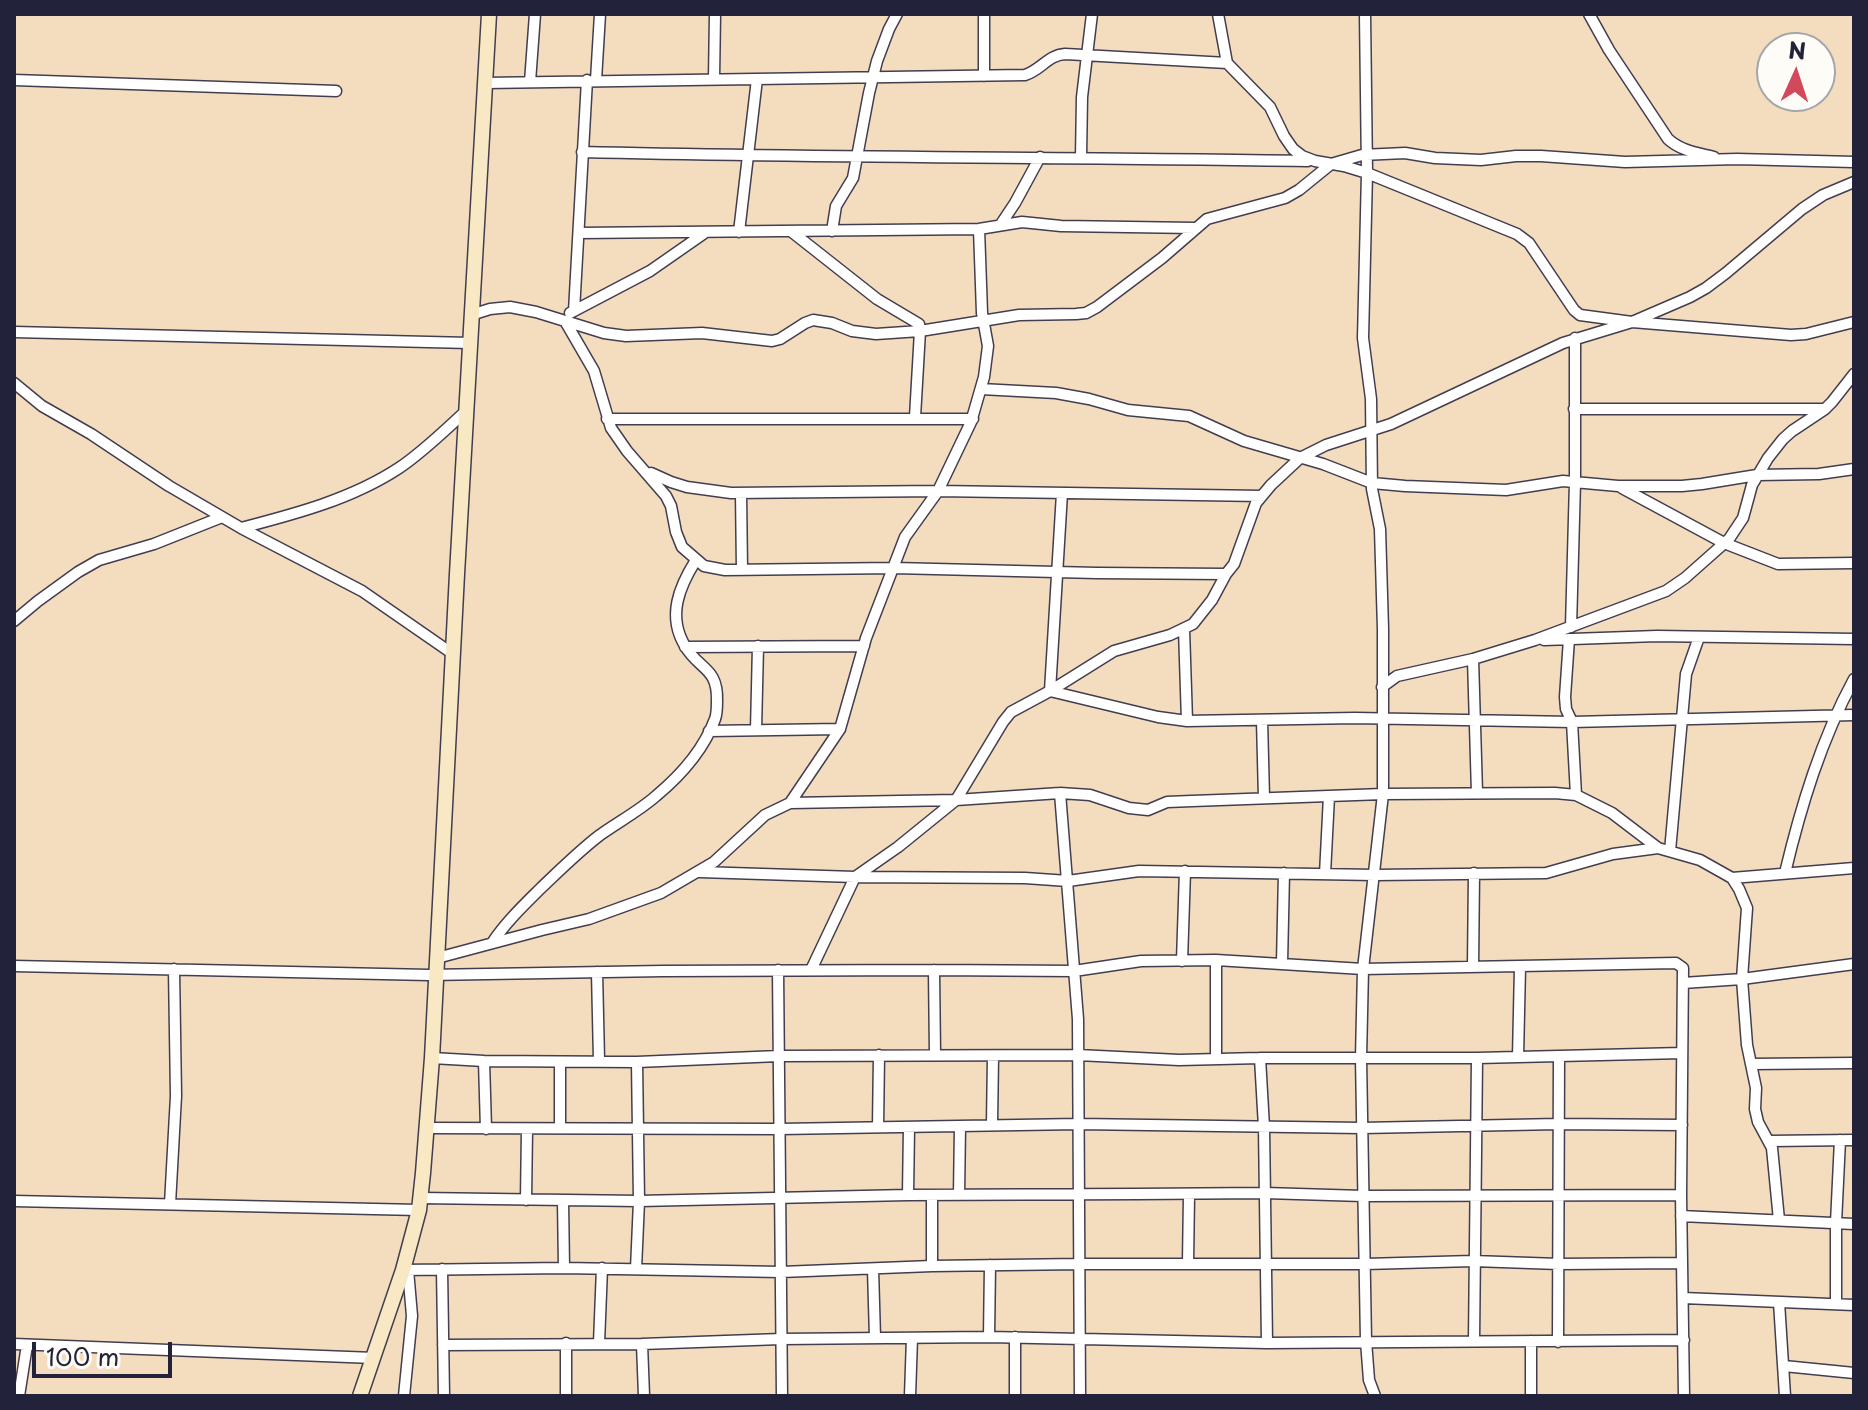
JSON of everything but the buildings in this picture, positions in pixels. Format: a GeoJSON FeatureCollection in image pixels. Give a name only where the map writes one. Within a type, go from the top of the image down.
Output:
{"type":"FeatureCollection","features":[{"type":"Feature","properties":{"kind":"street"},"geometry":{"type":"LineString","coordinates":[[360,1396],[405,1270],[420,1204],[432,1058],[489,14]]}},
{"type":"Feature","properties":{"kind":"street"},"geometry":{"type":"LineString","coordinates":[[530,82],[535,14]]}},
{"type":"Feature","properties":{"kind":"street"},"geometry":{"type":"LineString","coordinates":[[574,311],[582,152],[600,14]]}},
{"type":"Feature","properties":{"kind":"street"},"geometry":{"type":"LineString","coordinates":[[714,79],[715,14]]}},
{"type":"Feature","properties":{"kind":"street"},"geometry":{"type":"LineString","coordinates":[[832,231],[836,206],[853,178],[873,78],[883,44],[897,14]]}},
{"type":"Feature","properties":{"kind":"street"},"geometry":{"type":"LineString","coordinates":[[984,14],[984,76]]}},
{"type":"Feature","properties":{"kind":"street"},"geometry":{"type":"LineString","coordinates":[[1081,157],[1082,97],[1092,14]]}},
{"type":"Feature","properties":{"kind":"street"},"geometry":{"type":"LineString","coordinates":[[1218,14],[1227,63],[1270,107],[1293,149],[1315,161]]}},
{"type":"Feature","properties":{"kind":"street"},"geometry":{"type":"LineString","coordinates":[[1365,14],[1367,173],[1363,338],[1371,399],[1372,483],[1380,529],[1383,629],[1383,794],[1363,969],[1361,1058],[1366,1341],[1369,1380],[1375,1396]]}},
{"type":"Feature","properties":{"kind":"street"},"geometry":{"type":"LineString","coordinates":[[1589,14],[1672,144],[1724,160]]}},
{"type":"Feature","properties":{"kind":"street"},"geometry":{"type":"LineString","coordinates":[[485,83],[1025,75],[1053,56],[1065,54],[1227,63]]}},
{"type":"Feature","properties":{"kind":"street"},"geometry":{"type":"LineString","coordinates":[[739,232],[757,79]]}},
{"type":"Feature","properties":{"kind":"street"},"geometry":{"type":"LineString","coordinates":[[14,80],[336,91]]}},
{"type":"Feature","properties":{"kind":"street"},"geometry":{"type":"LineString","coordinates":[[582,152],[1315,161],[1367,173],[1517,234],[1529,243],[1580,315],[1791,335],[1854,322]]}},
{"type":"Feature","properties":{"kind":"street"},"geometry":{"type":"LineString","coordinates":[[471,315],[510,307],[604,333],[626,336],[702,333],[772,341],[813,320],[866,334],[920,331],[1019,315],[1092,311],[1213,216],[1285,198],[1331,164],[1367,154],[1405,153],[1471,160],[1541,156],[1625,162],[1854,162]]}},
{"type":"Feature","properties":{"kind":"street"},"geometry":{"type":"LineString","coordinates":[[1001,224],[1040,157]]}},
{"type":"Feature","properties":{"kind":"street"},"geometry":{"type":"LineString","coordinates":[[811,970],[855,877],[956,800],[1011,712],[1114,651],[1193,624],[1234,564],[1256,503],[1300,458],[1326,445],[1391,424],[1575,338],[1632,322],[1690,297],[1706,288],[1802,209],[1823,195],[1854,182]]}},
{"type":"Feature","properties":{"kind":"street"},"geometry":{"type":"LineString","coordinates":[[579,233],[979,229],[1022,222],[1061,226],[1195,228]]}},
{"type":"Feature","properties":{"kind":"street"},"geometry":{"type":"LineString","coordinates":[[790,803],[840,729],[864,646],[905,537],[938,491],[973,419],[986,370],[988,346],[983,320],[979,229]]}},
{"type":"Feature","properties":{"kind":"street"},"geometry":{"type":"LineString","coordinates":[[561,320],[650,271],[706,232]]}},
{"type":"Feature","properties":{"kind":"street"},"geometry":{"type":"LineString","coordinates":[[792,232],[877,299],[918,323],[915,417]]}},
{"type":"Feature","properties":{"kind":"street"},"geometry":{"type":"LineString","coordinates":[[561,320],[594,371],[607,419],[618,439],[666,496],[682,547],[696,560],[713,569],[894,568],[1226,574]]}},
{"type":"Feature","properties":{"kind":"street"},"geometry":{"type":"LineString","coordinates":[[14,332],[470,343]]}},
{"type":"Feature","properties":{"kind":"street"},"geometry":{"type":"LineString","coordinates":[[1571,627],[1575,338]]}},
{"type":"Feature","properties":{"kind":"street"},"geometry":{"type":"LineString","coordinates":[[1382,687],[1397,676],[1473,659],[1535,640],[1666,591],[1685,578],[1736,530],[1757,475],[1783,439],[1825,409],[1854,374]]}},
{"type":"Feature","properties":{"kind":"street"},"geometry":{"type":"LineString","coordinates":[[14,383],[42,406],[91,434],[169,486],[241,528],[362,591],[453,654]]}},
{"type":"Feature","properties":{"kind":"street"},"geometry":{"type":"LineString","coordinates":[[981,389],[1049,392],[1128,410],[1189,416],[1244,441],[1323,464],[1372,483],[1506,490],[1575,482],[1618,486],[1692,485],[1757,475],[1819,474],[1854,469]]}},
{"type":"Feature","properties":{"kind":"street"},"geometry":{"type":"LineString","coordinates":[[1574,409],[1825,409]]}},
{"type":"Feature","properties":{"kind":"street"},"geometry":{"type":"LineString","coordinates":[[241,528],[298,513],[398,469],[466,411]]}},
{"type":"Feature","properties":{"kind":"street"},"geometry":{"type":"LineString","coordinates":[[607,419],[973,419]]}},
{"type":"Feature","properties":{"kind":"street"},"geometry":{"type":"LineString","coordinates":[[643,469],[687,487],[717,492],[938,491],[1262,496]]}},
{"type":"Feature","properties":{"kind":"street"},"geometry":{"type":"LineString","coordinates":[[1618,486],[1724,543],[1778,564],[1854,563]]}},
{"type":"Feature","properties":{"kind":"street"},"geometry":{"type":"LineString","coordinates":[[741,493],[742,570]]}},
{"type":"Feature","properties":{"kind":"street"},"geometry":{"type":"LineString","coordinates":[[1050,691],[1062,493]]}},
{"type":"Feature","properties":{"kind":"street"},"geometry":{"type":"LineString","coordinates":[[14,621],[78,572],[99,560],[154,544],[222,517]]}},
{"type":"Feature","properties":{"kind":"street"},"geometry":{"type":"LineString","coordinates":[[492,943],[505,924],[563,866],[598,836],[655,797],[697,753],[717,717],[718,690],[714,677],[685,647],[677,627],[675,608],[686,576],[696,560]]}},
{"type":"Feature","properties":{"kind":"street"},"geometry":{"type":"LineString","coordinates":[[1184,629],[1187,721]]}},
{"type":"Feature","properties":{"kind":"street"},"geometry":{"type":"LineString","coordinates":[[1535,640],[1657,636],[1854,639]]}},
{"type":"Feature","properties":{"kind":"street"},"geometry":{"type":"LineString","coordinates":[[1670,851],[1686,674],[1699,637]]}},
{"type":"Feature","properties":{"kind":"street"},"geometry":{"type":"LineString","coordinates":[[1569,639],[1565,697],[1572,722],[1576,795]]}},
{"type":"Feature","properties":{"kind":"street"},"geometry":{"type":"LineString","coordinates":[[756,730],[758,646]]}},
{"type":"Feature","properties":{"kind":"street"},"geometry":{"type":"LineString","coordinates":[[685,647],[864,646]]}},
{"type":"Feature","properties":{"kind":"street"},"geometry":{"type":"LineString","coordinates":[[1473,659],[1477,793]]}},
{"type":"Feature","properties":{"kind":"street"},"geometry":{"type":"LineString","coordinates":[[1785,873],[1798,818],[1835,715],[1854,679]]}},
{"type":"Feature","properties":{"kind":"street"},"geometry":{"type":"LineString","coordinates":[[1050,691],[1187,721],[1355,718],[1572,722],[1854,715]]}},
{"type":"Feature","properties":{"kind":"street"},"geometry":{"type":"LineString","coordinates":[[1262,720],[1264,798]]}},
{"type":"Feature","properties":{"kind":"street"},"geometry":{"type":"LineString","coordinates":[[709,731],[840,729]]}},
{"type":"Feature","properties":{"kind":"street"},"geometry":{"type":"LineString","coordinates":[[437,958],[589,919],[661,893],[700,872],[765,815],[790,803],[956,800],[1060,793],[1090,795],[1129,808],[1148,810],[1167,802],[1383,794],[1555,793],[1576,795],[1612,813],[1658,848]]}},
{"type":"Feature","properties":{"kind":"street"},"geometry":{"type":"LineString","coordinates":[[1060,793],[1078,1019],[1080,1396]]}},
{"type":"Feature","properties":{"kind":"street"},"geometry":{"type":"LineString","coordinates":[[1325,874],[1329,796]]}},
{"type":"Feature","properties":{"kind":"street"},"geometry":{"type":"LineString","coordinates":[[700,872],[1068,881],[1139,871],[1375,875],[1546,873],[1613,854],[1658,848],[1700,860],[1732,878],[1747,908],[1742,979],[1747,1045],[1756,1088],[1756,1115],[1773,1155],[1779,1220]]}},
{"type":"Feature","properties":{"kind":"street"},"geometry":{"type":"LineString","coordinates":[[1732,878],[1854,868]]}},
{"type":"Feature","properties":{"kind":"street"},"geometry":{"type":"LineString","coordinates":[[1182,961],[1185,871]]}},
{"type":"Feature","properties":{"kind":"street"},"geometry":{"type":"LineString","coordinates":[[1282,963],[1284,873]]}},
{"type":"Feature","properties":{"kind":"street"},"geometry":{"type":"LineString","coordinates":[[1473,967],[1474,873]]}},
{"type":"Feature","properties":{"kind":"street"},"geometry":{"type":"LineString","coordinates":[[1216,960],[1216,1059]]}},
{"type":"Feature","properties":{"kind":"street"},"geometry":{"type":"LineString","coordinates":[[14,966],[436,974],[1074,971],[1141,961],[1216,960],[1363,969],[1676,963],[1683,968],[1681,1216],[1684,1396]]}},
{"type":"Feature","properties":{"kind":"street"},"geometry":{"type":"LineString","coordinates":[[1683,983],[1742,979],[1854,964]]}},
{"type":"Feature","properties":{"kind":"street"},"geometry":{"type":"LineString","coordinates":[[1518,1057],[1520,967]]}},
{"type":"Feature","properties":{"kind":"street"},"geometry":{"type":"LineString","coordinates":[[170,1204],[176,1096],[174,969]]}},
{"type":"Feature","properties":{"kind":"street"},"geometry":{"type":"LineString","coordinates":[[778,970],[782,1396]]}},
{"type":"Feature","properties":{"kind":"street"},"geometry":{"type":"LineString","coordinates":[[934,970],[935,1055]]}},
{"type":"Feature","properties":{"kind":"street"},"geometry":{"type":"LineString","coordinates":[[597,972],[599,1060]]}},
{"type":"Feature","properties":{"kind":"street"},"geometry":{"type":"LineString","coordinates":[[432,1058],[637,1062],[779,1056],[1078,1055],[1179,1060],[1682,1053]]}},
{"type":"Feature","properties":{"kind":"street"},"geometry":{"type":"LineString","coordinates":[[878,1127],[879,1055]]}},
{"type":"Feature","properties":{"kind":"street"},"geometry":{"type":"LineString","coordinates":[[992,1124],[993,1056]]}},
{"type":"Feature","properties":{"kind":"street"},"geometry":{"type":"LineString","coordinates":[[1558,1342],[1559,1056]]}},
{"type":"Feature","properties":{"kind":"street"},"geometry":{"type":"LineString","coordinates":[[1260,1058],[1267,1343]]}},
{"type":"Feature","properties":{"kind":"street"},"geometry":{"type":"LineString","coordinates":[[1474,1341],[1477,1058]]}},
{"type":"Feature","properties":{"kind":"street"},"geometry":{"type":"LineString","coordinates":[[484,1061],[486,1129]]}},
{"type":"Feature","properties":{"kind":"street"},"geometry":{"type":"LineString","coordinates":[[560,1062],[560,1128]]}},
{"type":"Feature","properties":{"kind":"street"},"geometry":{"type":"LineString","coordinates":[[636,1269],[639,1201],[637,1062]]}},
{"type":"Feature","properties":{"kind":"street"},"geometry":{"type":"LineString","coordinates":[[1751,1064],[1854,1063]]}},
{"type":"Feature","properties":{"kind":"street"},"geometry":{"type":"LineString","coordinates":[[426,1128],[780,1129],[992,1124],[1362,1128],[1682,1125]]}},
{"type":"Feature","properties":{"kind":"street"},"geometry":{"type":"LineString","coordinates":[[959,1195],[960,1126]]}},
{"type":"Feature","properties":{"kind":"street"},"geometry":{"type":"LineString","coordinates":[[908,1195],[909,1127]]}},
{"type":"Feature","properties":{"kind":"street"},"geometry":{"type":"LineString","coordinates":[[526,1200],[527,1129]]}},
{"type":"Feature","properties":{"kind":"street"},"geometry":{"type":"LineString","coordinates":[[1836,1304],[1840,1140]]}},
{"type":"Feature","properties":{"kind":"street"},"geometry":{"type":"LineString","coordinates":[[1769,1141],[1854,1140]]}},
{"type":"Feature","properties":{"kind":"street"},"geometry":{"type":"LineString","coordinates":[[14,1201],[420,1204],[908,1195],[1681,1195]]}},
{"type":"Feature","properties":{"kind":"street"},"geometry":{"type":"LineString","coordinates":[[1188,1263],[1189,1195]]}},
{"type":"Feature","properties":{"kind":"street"},"geometry":{"type":"LineString","coordinates":[[932,1196],[932,1266]]}},
{"type":"Feature","properties":{"kind":"street"},"geometry":{"type":"LineString","coordinates":[[563,1201],[564,1268]]}},
{"type":"Feature","properties":{"kind":"street"},"geometry":{"type":"LineString","coordinates":[[1681,1216],[1854,1224]]}},
{"type":"Feature","properties":{"kind":"street"},"geometry":{"type":"LineString","coordinates":[[405,1270],[602,1268],[781,1272],[1080,1264],[1682,1263]]}},
{"type":"Feature","properties":{"kind":"street"},"geometry":{"type":"LineString","coordinates":[[989,1337],[990,1265]]}},
{"type":"Feature","properties":{"kind":"street"},"geometry":{"type":"LineString","coordinates":[[599,1343],[602,1268]]}},
{"type":"Feature","properties":{"kind":"street"},"geometry":{"type":"LineString","coordinates":[[442,1269],[444,1396]]}},
{"type":"Feature","properties":{"kind":"street"},"geometry":{"type":"LineString","coordinates":[[873,1269],[875,1338]]}},
{"type":"Feature","properties":{"kind":"street"},"geometry":{"type":"LineString","coordinates":[[404,1396],[412,1316],[405,1270]]}},
{"type":"Feature","properties":{"kind":"street"},"geometry":{"type":"LineString","coordinates":[[1683,1298],[1854,1305]]}},
{"type":"Feature","properties":{"kind":"street"},"geometry":{"type":"LineString","coordinates":[[1779,1302],[1785,1396]]}},
{"type":"Feature","properties":{"kind":"street"},"geometry":{"type":"LineString","coordinates":[[443,1345],[989,1337],[1267,1343],[1684,1340]]}},
{"type":"Feature","properties":{"kind":"street"},"geometry":{"type":"LineString","coordinates":[[1015,1337],[1015,1396]]}},
{"type":"Feature","properties":{"kind":"street"},"geometry":{"type":"LineString","coordinates":[[910,1396],[912,1338]]}},
{"type":"Feature","properties":{"kind":"street"},"geometry":{"type":"LineString","coordinates":[[1531,1341],[1531,1396]]}},
{"type":"Feature","properties":{"kind":"street"},"geometry":{"type":"LineString","coordinates":[[566,1343],[566,1396]]}},
{"type":"Feature","properties":{"kind":"street"},"geometry":{"type":"LineString","coordinates":[[14,1344],[374,1358]]}},
{"type":"Feature","properties":{"kind":"street"},"geometry":{"type":"LineString","coordinates":[[642,1344],[644,1396]]}},
{"type":"Feature","properties":{"kind":"street"},"geometry":{"type":"LineString","coordinates":[[19,1396],[27,1345]]}},
{"type":"Feature","properties":{"kind":"street"},"geometry":{"type":"LineString","coordinates":[[1784,1366],[1854,1373]]}}]}
